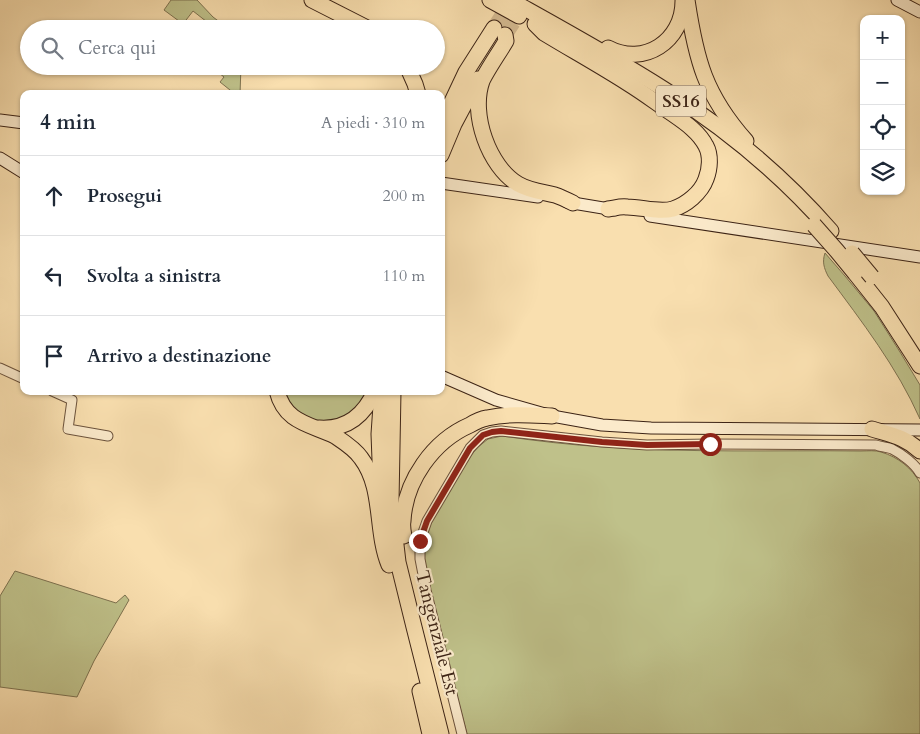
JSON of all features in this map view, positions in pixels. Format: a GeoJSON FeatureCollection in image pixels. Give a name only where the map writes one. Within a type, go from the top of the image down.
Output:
{"type":"FeatureCollection","features":[{"type":"Feature","properties":{"kind":"highway"},"geometry":{"type":"LineString","coordinates":[[312,0],[352,20]]}},
{"type":"Feature","properties":{"kind":"highway","name":"SS16"},"geometry":{"type":"LineString","coordinates":[[490,0],[582,51],[672,106],[717,138],[782,194],[831,231],[872,277],[920,347]]}},
{"type":"Feature","properties":{"kind":"highway","name":"SS16"},"geometry":{"type":"LineString","coordinates":[[510,0],[667,91],[753,155],[788,187],[816,221],[837,251],[882,307],[920,366]]}},
{"type":"Feature","properties":{"kind":"highway"},"geometry":{"type":"LineString","coordinates":[[516,0],[612,50],[633,55],[652,51],[668,40],[674,33],[683,10],[682,0]]}},
{"type":"Feature","properties":{"kind":"highway"},"geometry":{"type":"LineString","coordinates":[[687,0],[700,63],[712,94],[721,110],[746,141],[814,205],[816,221]]}},
{"type":"Feature","properties":{"kind":"highway"},"geometry":{"type":"LineString","coordinates":[[535,24],[544,33],[629,84],[691,128],[707,147],[709,160],[706,180],[700,191],[683,204],[672,209],[661,210],[625,206],[608,209]]}},
{"type":"Feature","properties":{"kind":"highway"},"geometry":{"type":"LineString","coordinates":[[445,117],[466,72],[499,31]]}},
{"type":"Feature","properties":{"kind":"highway"},"geometry":{"type":"LineString","coordinates":[[445,146],[499,31]]}},
{"type":"Feature","properties":{"kind":"highway"},"geometry":{"type":"LineString","coordinates":[[499,31],[506,42],[482,81],[479,94],[480,118],[487,146],[501,169],[521,186],[558,196],[573,203]]}},
{"type":"Feature","properties":{"kind":"highway"},"geometry":{"type":"LineString","coordinates":[[411,75],[417,90]]}},
{"type":"Feature","properties":{"kind":"highway"},"geometry":{"type":"LineString","coordinates":[[278,395],[280,402],[287,411],[300,422],[335,436],[349,446],[370,471],[374,485],[384,553],[389,565]]}},
{"type":"Feature","properties":{"kind":"highway"},"geometry":{"type":"LineString","coordinates":[[312,427],[336,427],[352,421],[368,405],[372,395]]}},
{"type":"Feature","properties":{"kind":"highway","name":"Tangenziale Est"},"geometry":{"type":"LineString","coordinates":[[382,395],[379,434],[381,501],[389,565],[430,734]]}},
{"type":"Feature","properties":{"kind":"highway","name":"Tangenziale Est"},"geometry":{"type":"LineString","coordinates":[[392,395],[391,502],[398,562],[442,734]]}},
{"type":"Feature","properties":{"kind":"highway"},"geometry":{"type":"LineString","coordinates":[[414,627],[414,611],[403,522],[406,500],[414,480],[427,460],[441,444],[460,429],[486,418],[516,414],[552,416]]}},
{"type":"Feature","properties":{"kind":"highway"},"geometry":{"type":"LineString","coordinates":[[872,429],[903,439],[920,451]]}},
{"type":"Feature","properties":{"kind":"main road"},"geometry":{"type":"LineString","coordinates":[[897,0],[920,12]]}},
{"type":"Feature","properties":{"kind":"main road"},"geometry":{"type":"LineString","coordinates":[[0,120],[20,122]]}},
{"type":"Feature","properties":{"kind":"main road"},"geometry":{"type":"LineString","coordinates":[[0,158],[20,170]]}},
{"type":"Feature","properties":{"kind":"main road"},"geometry":{"type":"LineString","coordinates":[[445,183],[920,257]]}},
{"type":"Feature","properties":{"kind":"main road"},"geometry":{"type":"LineString","coordinates":[[445,378],[496,400],[576,422],[602,425],[651,428],[920,430]]}},
{"type":"Feature","properties":{"kind":"street"},"geometry":{"type":"LineString","coordinates":[[0,368],[20,377]]}},
{"type":"Feature","properties":{"kind":"street"},"geometry":{"type":"LineString","coordinates":[[61,395],[72,400],[68,429],[108,436]]}},
{"type":"Feature","properties":{"kind":"street"},"geometry":{"type":"LineString","coordinates":[[462,734],[426,590],[420,559],[420,541],[427,521],[470,448],[483,435],[501,431],[647,445],[876,446],[891,449],[904,457],[918,469],[920,474]]}},
{"type":"Feature","properties":{"kind":"green space"},"geometry":{"type":"Polygon","coordinates":[[[171,0],[197,0],[217,20],[204,20],[193,11],[186,20],[178,20],[164,10],[171,0]]]}},
{"type":"Feature","properties":{"kind":"green space"},"geometry":{"type":"Polygon","coordinates":[[[222,75],[241,75],[240,90],[230,90],[220,82],[224,77],[222,75]]]}},
{"type":"Feature","properties":{"kind":"green space"},"geometry":{"type":"Polygon","coordinates":[[[825,253],[874,311],[920,385],[920,419],[890,363],[828,276],[824,265],[825,253]]]}},
{"type":"Feature","properties":{"kind":"green space"},"geometry":{"type":"Polygon","coordinates":[[[286,395],[367,395],[351,417],[323,424],[297,412],[288,401],[286,395]]]}},
{"type":"Feature","properties":{"kind":"green space"},"geometry":{"type":"Polygon","coordinates":[[[502,436],[567,444],[637,449],[879,451],[899,460],[909,468],[920,483],[920,734],[467,734],[433,603],[424,559],[425,538],[430,522],[469,458],[488,439],[502,436]]]}},
{"type":"Feature","properties":{"kind":"green space"},"geometry":{"type":"Polygon","coordinates":[[[15,571],[116,603],[125,595],[129,600],[94,661],[77,697],[0,687],[0,596],[15,571]]]}},
{"type":"Feature","properties":{"kind":"tunnel"},"geometry":{"type":"LineString","coordinates":[[494,28],[512,0]]}},
{"type":"Feature","properties":{"kind":"tunnel"},"geometry":{"type":"LineString","coordinates":[[505,35],[528,0]]}},
{"type":"Feature","properties":{"kind":"route"},"geometry":{"type":"LineString","coordinates":[[420,541],[427,521],[470,448],[483,435],[501,431],[647,445],[710,444]]}}]}
